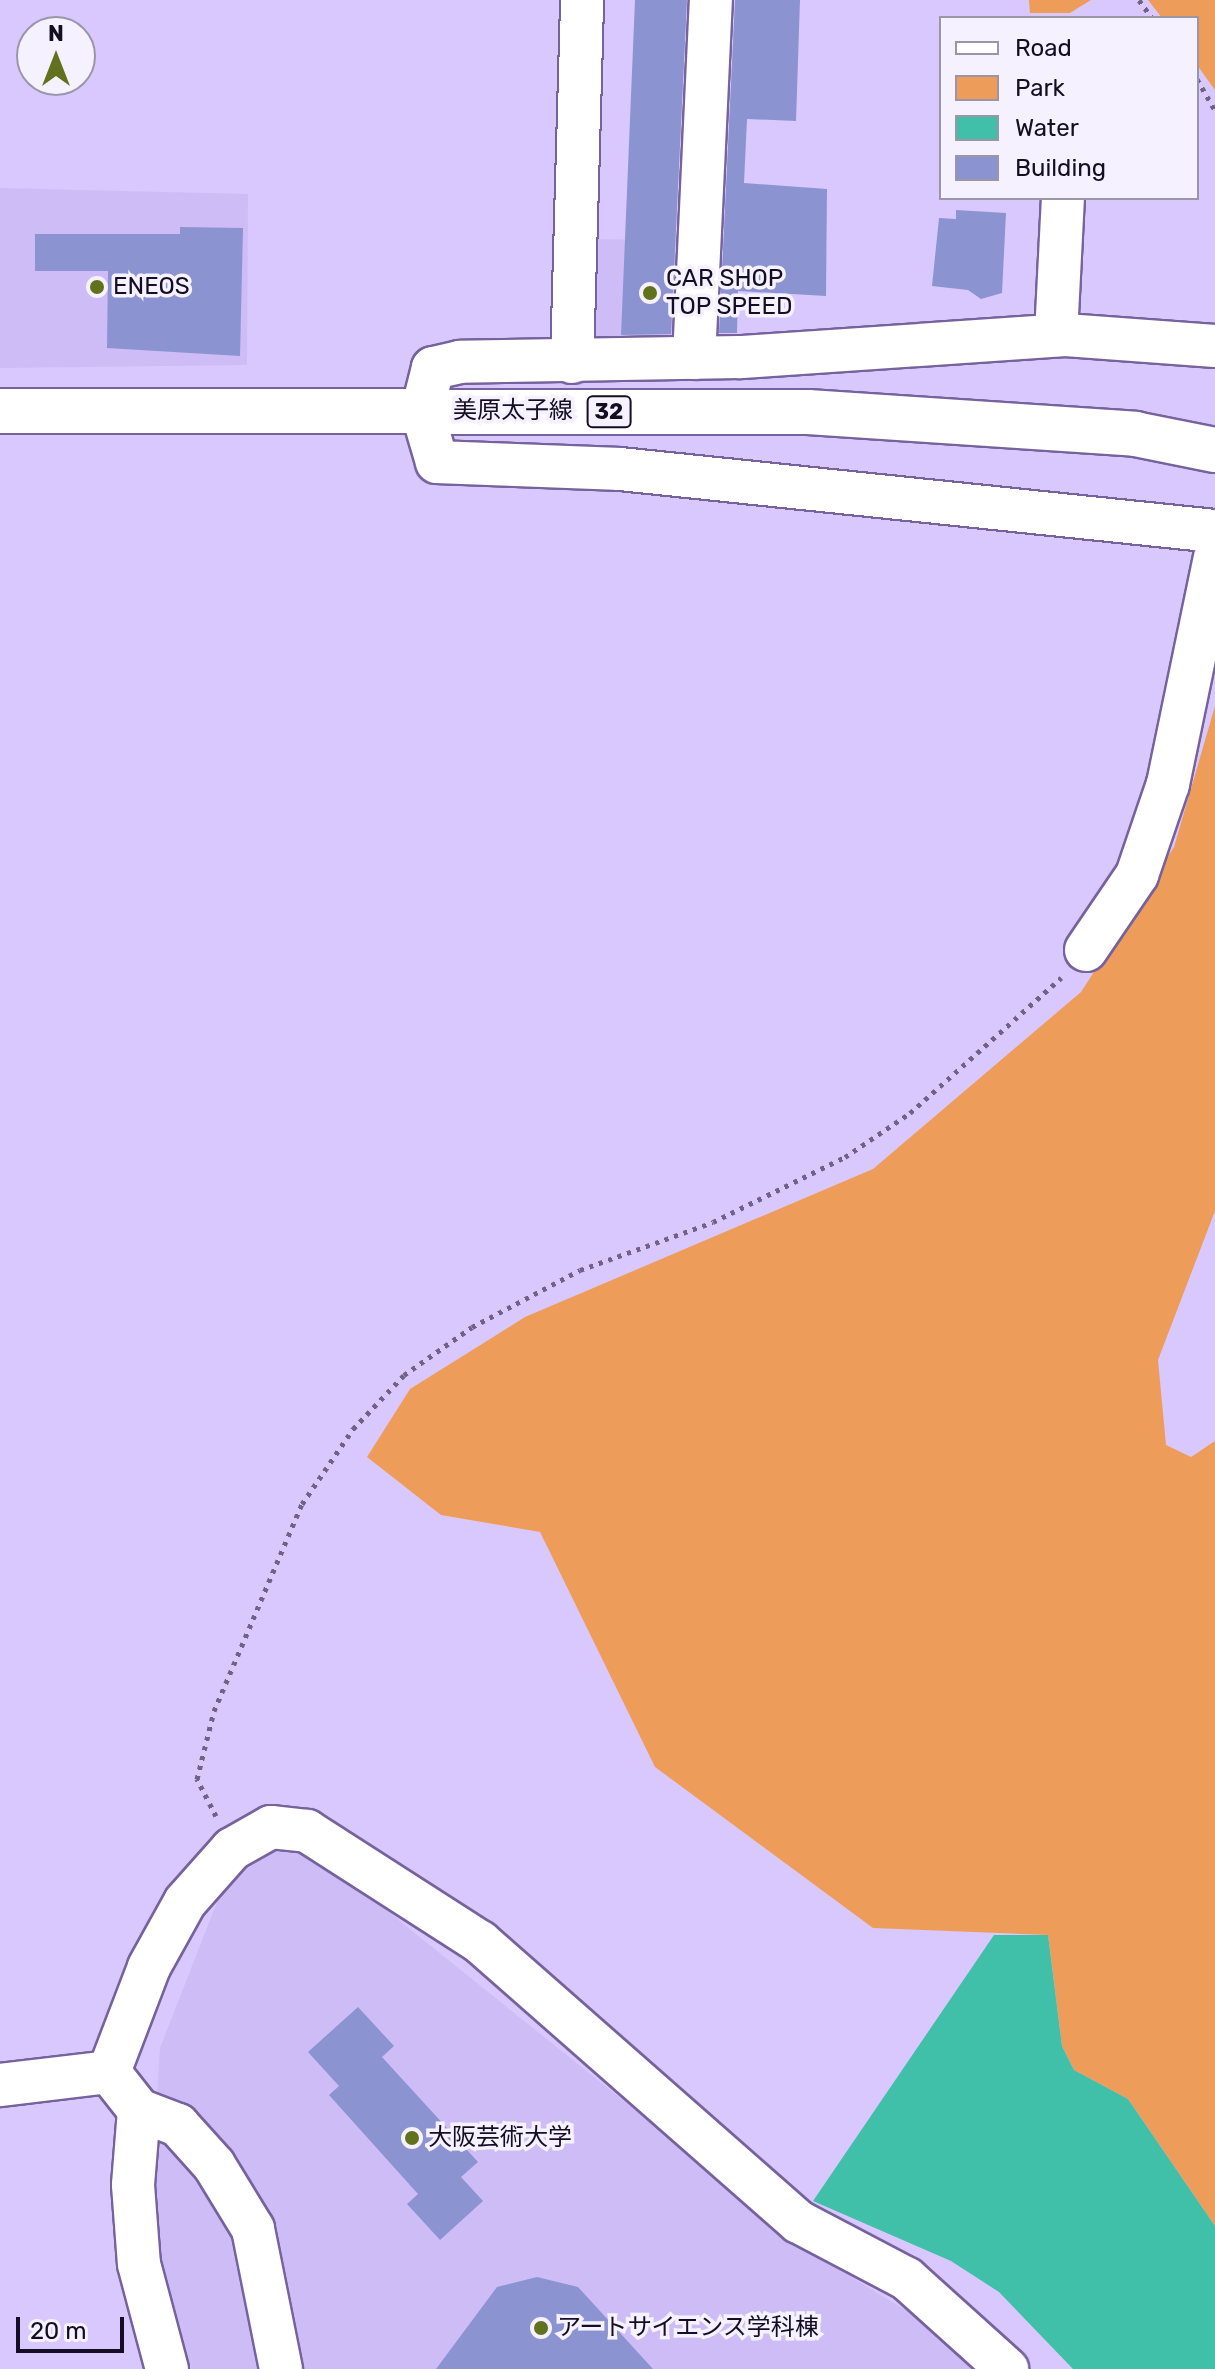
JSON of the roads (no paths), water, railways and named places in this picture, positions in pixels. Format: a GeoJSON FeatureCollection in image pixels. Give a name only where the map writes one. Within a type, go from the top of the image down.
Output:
{"type":"FeatureCollection","features":[{"type":"Feature","properties":{"kind":"main road","name":"美原太子線"},"geometry":{"type":"LineString","coordinates":[[0,411],[808,412],[1135,434],[1215,450]]}},
{"type":"Feature","properties":{"kind":"street"},"geometry":{"type":"LineString","coordinates":[[572,362],[582,0]]}},
{"type":"Feature","properties":{"kind":"street"},"geometry":{"type":"LineString","coordinates":[[694,358],[711,0]]}},
{"type":"Feature","properties":{"kind":"street"},"geometry":{"type":"LineString","coordinates":[[1056,335],[1063,200]]}},
{"type":"Feature","properties":{"kind":"street"},"geometry":{"type":"LineString","coordinates":[[1215,346],[1056,335],[694,358],[433,368],[422,411],[437,462],[620,469],[1215,531]]}},
{"type":"Feature","properties":{"kind":"street"},"geometry":{"type":"LineString","coordinates":[[1086,950],[1137,875],[1163,797],[1215,557]]}},
{"type":"Feature","properties":{"kind":"street"},"geometry":{"type":"LineString","coordinates":[[109,2072],[156,1954],[185,1902],[232,1849],[271,1827],[307,1831],[480,1942],[799,2222],[907,2279],[1007,2369]]}},
{"type":"Feature","properties":{"kind":"street"},"geometry":{"type":"LineString","coordinates":[[0,2085],[109,2072]]}},
{"type":"Feature","properties":{"kind":"street"},"geometry":{"type":"LineString","coordinates":[[109,2072],[139,2110],[178,2125],[214,2165],[253,2229],[281,2369]]}},
{"type":"Feature","properties":{"kind":"street"},"geometry":{"type":"LineString","coordinates":[[139,2110],[133,2185],[139,2264],[167,2369]]}},
{"type":"Feature","properties":{"kind":"water"},"geometry":{"type":"Polygon","coordinates":[[[994,1935],[1048,1935],[1062,2046],[1074,2070],[1128,2099],[1215,2226],[1215,2369],[1073,2369],[999,2292],[951,2261],[813,2201],[994,1935]]]}},
{"type":"Feature","properties":{"kind":"place","name":"ENEOS"},"geometry":{"type":"Point","coordinates":[97,287]}},
{"type":"Feature","properties":{"kind":"place","name":"CAR SHOP TOP SPEED"},"geometry":{"type":"Point","coordinates":[650,293]}},
{"type":"Feature","properties":{"kind":"place","name":"大阪芸術大学"},"geometry":{"type":"Point","coordinates":[412,2138]}},
{"type":"Feature","properties":{"kind":"place","name":"アートサイエンス学科棟"},"geometry":{"type":"Point","coordinates":[541,2328]}}]}
